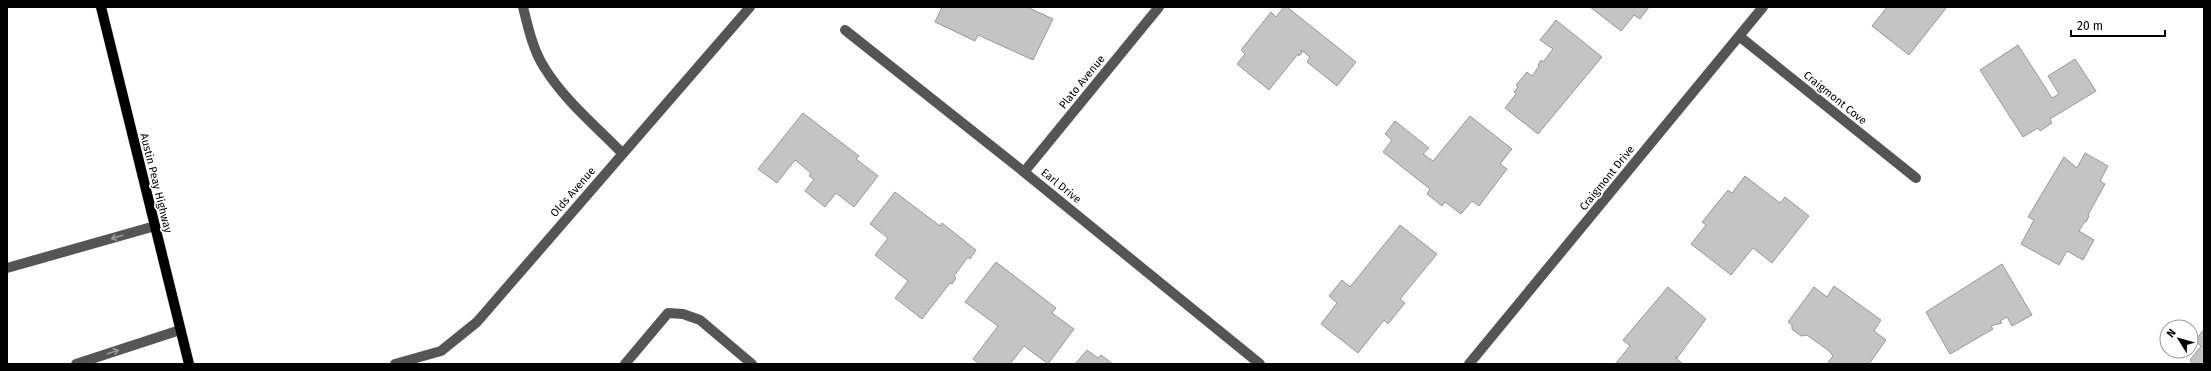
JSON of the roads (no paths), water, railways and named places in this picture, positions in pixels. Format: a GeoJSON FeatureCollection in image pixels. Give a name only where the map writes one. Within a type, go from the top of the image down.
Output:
{"type":"FeatureCollection","features":[{"type":"Feature","properties":{"kind":"main road","name":"Austin Peay Highway"},"geometry":{"type":"LineString","coordinates":[[101,7],[189,364]]}},
{"type":"Feature","properties":{"kind":"street"},"geometry":{"type":"LineString","coordinates":[[523,7],[529,32],[544,67],[572,102],[622,153]]}},
{"type":"Feature","properties":{"kind":"street","name":"Olds Avenue"},"geometry":{"type":"LineString","coordinates":[[395,364],[441,351],[477,322],[750,7]]}},
{"type":"Feature","properties":{"kind":"street","name":"Plato Avenue"},"geometry":{"type":"LineString","coordinates":[[1024,172],[1159,7]]}},
{"type":"Feature","properties":{"kind":"street","name":"Craigmont Drive"},"geometry":{"type":"LineString","coordinates":[[1469,364],[1763,7]]}},
{"type":"Feature","properties":{"kind":"street","name":"Earl Drive"},"geometry":{"type":"LineString","coordinates":[[845,30],[1024,172],[1260,364]]}},
{"type":"Feature","properties":{"kind":"street","name":"Craigmont Cove"},"geometry":{"type":"LineString","coordinates":[[1739,36],[1916,178]]}},
{"type":"Feature","properties":{"kind":"street"},"geometry":{"type":"LineString","coordinates":[[7,268],[155,226]]}},
{"type":"Feature","properties":{"kind":"street"},"geometry":{"type":"LineString","coordinates":[[625,364],[668,313],[682,314],[700,320],[752,364]]}},
{"type":"Feature","properties":{"kind":"street"},"geometry":{"type":"LineString","coordinates":[[76,364],[180,330]]}}]}
